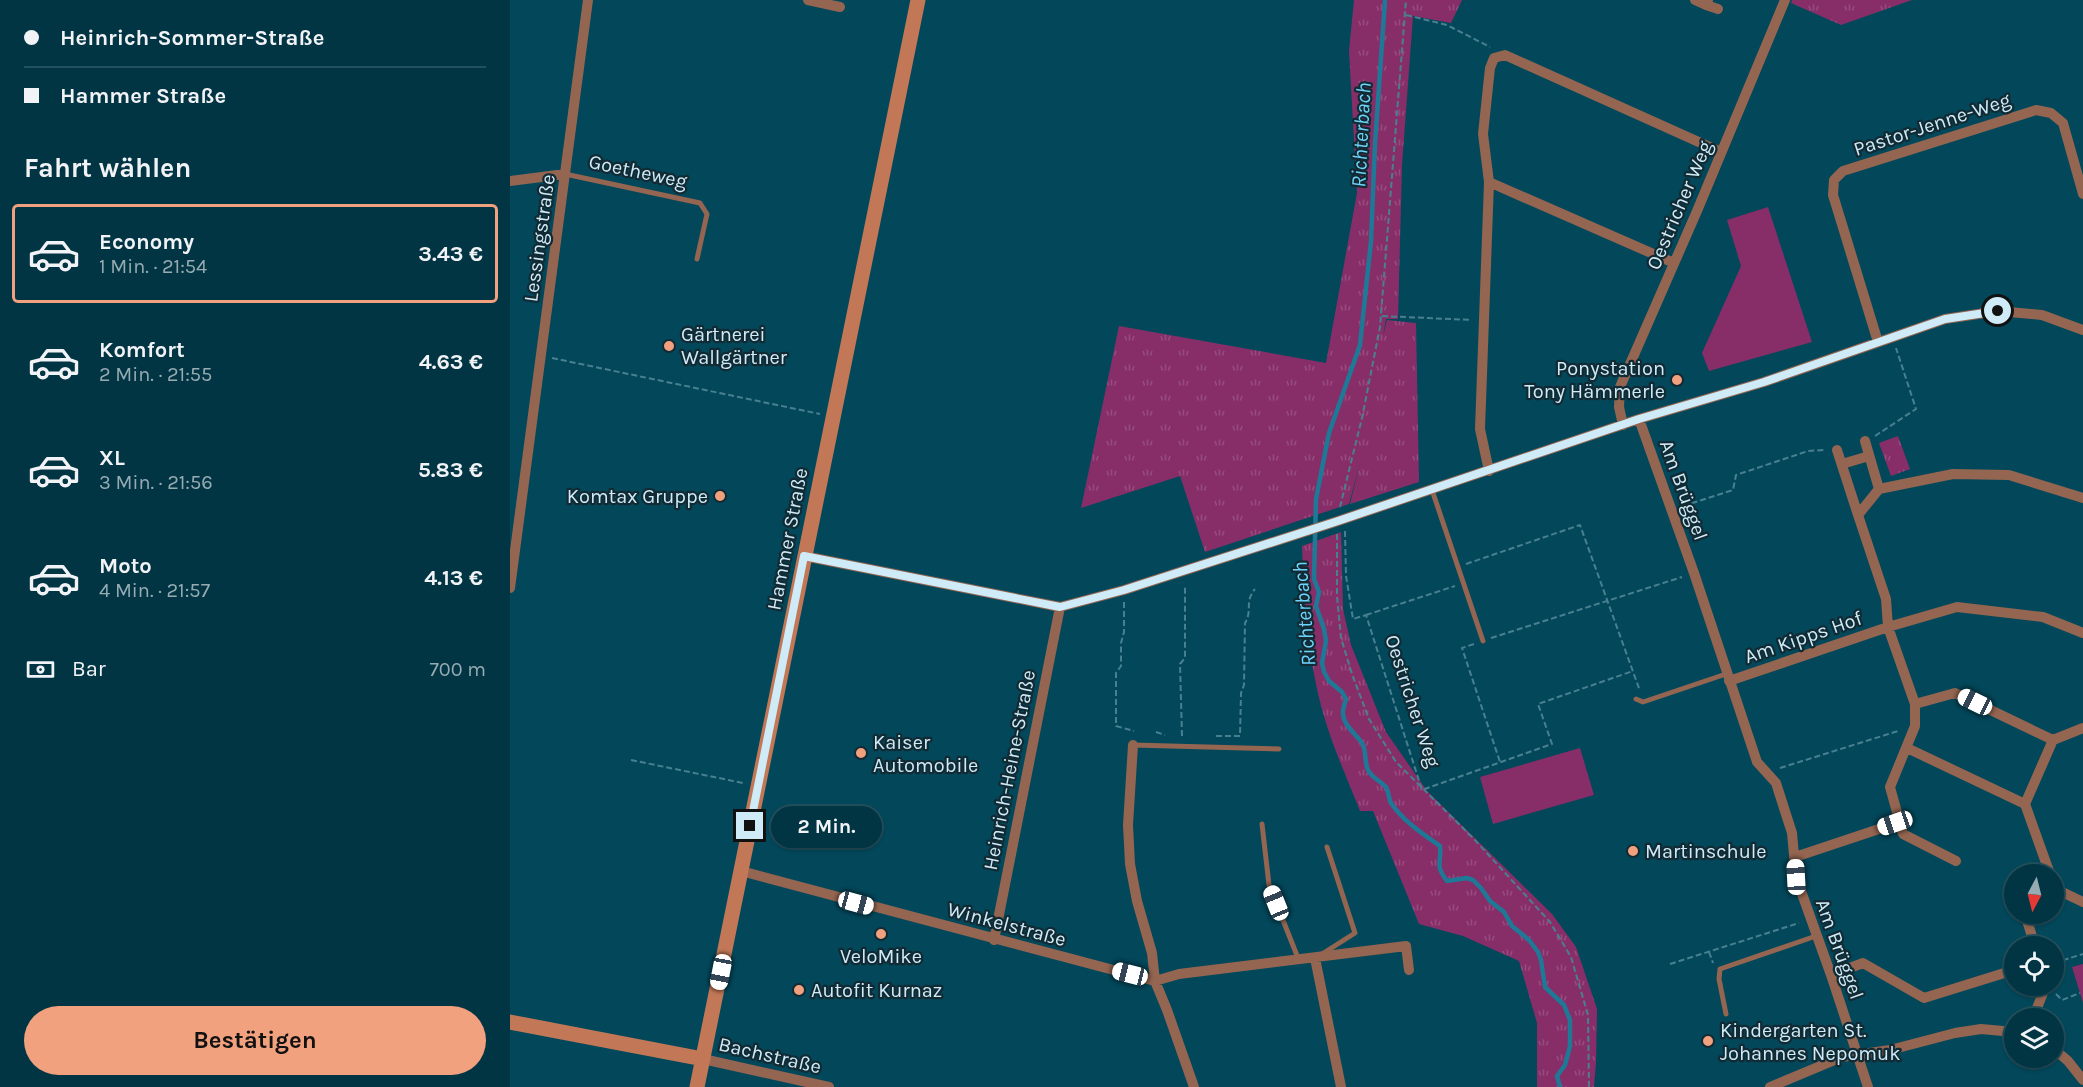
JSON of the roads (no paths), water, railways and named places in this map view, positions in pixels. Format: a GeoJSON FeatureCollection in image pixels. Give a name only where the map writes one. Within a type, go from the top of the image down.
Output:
{"type":"FeatureCollection","features":[{"type":"Feature","properties":{"kind":"main road","name":"Hammer Straße"},"geometry":{"type":"LineString","coordinates":[[697,1087],[918,0]]}},
{"type":"Feature","properties":{"kind":"main road"},"geometry":{"type":"LineString","coordinates":[[510,1022],[703,1059]]}},
{"type":"Feature","properties":{"kind":"street","name":"Lessingstraße"},"geometry":{"type":"LineString","coordinates":[[510,588],[588,0]]}},
{"type":"Feature","properties":{"kind":"street"},"geometry":{"type":"LineString","coordinates":[[808,0],[840,7]]}},
{"type":"Feature","properties":{"kind":"street"},"geometry":{"type":"LineString","coordinates":[[1695,0],[1707,2],[1718,9]]}},
{"type":"Feature","properties":{"kind":"street","name":"Oestricher Weg"},"geometry":{"type":"LineString","coordinates":[[1623,425],[1618,407],[1620,387],[1785,0]]}},
{"type":"Feature","properties":{"kind":"street"},"geometry":{"type":"LineString","coordinates":[[1489,471],[1480,429],[1489,182],[1483,134],[1490,68],[1494,58],[1505,55],[1721,152]]}},
{"type":"Feature","properties":{"kind":"street","name":"Pastor-Jenne-Weg"},"geometry":{"type":"LineString","coordinates":[[1878,342],[1833,195],[1834,180],[1843,171],[2036,110],[2051,113],[2063,123],[2083,194]]}},
{"type":"Feature","properties":{"kind":"street","name":"Goetheweg"},"geometry":{"type":"LineString","coordinates":[[510,181],[565,174]]}},
{"type":"Feature","properties":{"kind":"street"},"geometry":{"type":"LineString","coordinates":[[1489,182],[1674,263]]}},
{"type":"Feature","properties":{"kind":"street"},"geometry":{"type":"LineString","coordinates":[[804,556],[1060,607],[1124,590],[1305,532],[1639,419],[1764,382],[1945,319],[1998,311],[2042,315],[2083,329]]}},
{"type":"Feature","properties":{"kind":"street","name":"Am Brüggel"},"geometry":{"type":"LineString","coordinates":[[1639,419],[1694,573],[1756,762],[1776,783],[1792,833],[1796,877],[1868,1087]]}},
{"type":"Feature","properties":{"kind":"street"},"geometry":{"type":"LineString","coordinates":[[1865,441],[1879,489]]}},
{"type":"Feature","properties":{"kind":"street","name":"Am Kipps Hof"},"geometry":{"type":"LineString","coordinates":[[1837,450],[1886,599],[1888,627]]}},
{"type":"Feature","properties":{"kind":"street"},"geometry":{"type":"LineString","coordinates":[[1842,465],[1869,456]]}},
{"type":"Feature","properties":{"kind":"street"},"geometry":{"type":"LineString","coordinates":[[1858,515],[1879,489],[1953,474],[2009,475],[2083,498]]}},
{"type":"Feature","properties":{"kind":"street","name":"Heinrich-Heine-Straße"},"geometry":{"type":"LineString","coordinates":[[994,940],[1060,607]]}},
{"type":"Feature","properties":{"kind":"street","name":"Am Kipps Hof"},"geometry":{"type":"LineString","coordinates":[[1728,677],[1957,607],[2043,617],[2083,633]]}},
{"type":"Feature","properties":{"kind":"street"},"geometry":{"type":"LineString","coordinates":[[1888,627],[1915,704],[1915,726],[1890,787],[1903,834],[1956,861]]}},
{"type":"Feature","properties":{"kind":"street"},"geometry":{"type":"LineString","coordinates":[[1915,704],[1955,693],[2053,740]]}},
{"type":"Feature","properties":{"kind":"street"},"geometry":{"type":"LineString","coordinates":[[2046,864],[2025,804],[2053,740],[2083,728]]}},
{"type":"Feature","properties":{"kind":"street"},"geometry":{"type":"LineString","coordinates":[[1133,745],[1128,825],[1130,864],[1137,901],[1152,952],[1155,981],[1194,1087]]}},
{"type":"Feature","properties":{"kind":"street"},"geometry":{"type":"LineString","coordinates":[[1907,748],[2025,804]]}},
{"type":"Feature","properties":{"kind":"street"},"geometry":{"type":"LineString","coordinates":[[1795,857],[1900,822]]}},
{"type":"Feature","properties":{"kind":"street","name":"Winkelstraße"},"geometry":{"type":"LineString","coordinates":[[741,872],[1155,981]]}},
{"type":"Feature","properties":{"kind":"street"},"geometry":{"type":"LineString","coordinates":[[2064,893],[2083,902]]}},
{"type":"Feature","properties":{"kind":"street"},"geometry":{"type":"LineString","coordinates":[[1155,981],[1179,974],[1406,946],[1408,970]]}},
{"type":"Feature","properties":{"kind":"street"},"geometry":{"type":"LineString","coordinates":[[1315,957],[1341,1087]]}},
{"type":"Feature","properties":{"kind":"street"},"geometry":{"type":"LineString","coordinates":[[1831,975],[1863,963],[1924,998],[2004,973]]}},
{"type":"Feature","properties":{"kind":"street"},"geometry":{"type":"LineString","coordinates":[[1770,1087],[1842,1056],[1890,1050],[1981,1029],[2004,1031]]}},
{"type":"Feature","properties":{"kind":"street"},"geometry":{"type":"LineString","coordinates":[[2064,1058],[2083,1080]]}},
{"type":"Feature","properties":{"kind":"street","name":"Bachstraße"},"geometry":{"type":"LineString","coordinates":[[703,1059],[829,1087]]}},
{"type":"Feature","properties":{"kind":"lane","name":"Goetheweg"},"geometry":{"type":"LineString","coordinates":[[565,174],[700,202],[707,214],[698,259]]}},
{"type":"Feature","properties":{"kind":"lane"},"geometry":{"type":"LineString","coordinates":[[1432,490],[1483,641]]}},
{"type":"Feature","properties":{"kind":"lane"},"geometry":{"type":"LineString","coordinates":[[1636,699],[1643,702],[1728,677]]}},
{"type":"Feature","properties":{"kind":"lane"},"geometry":{"type":"LineString","coordinates":[[1133,745],[1279,749]]}},
{"type":"Feature","properties":{"kind":"lane"},"geometry":{"type":"LineString","coordinates":[[1262,824],[1269,885],[1298,958]]}},
{"type":"Feature","properties":{"kind":"lane"},"geometry":{"type":"LineString","coordinates":[[1315,957],[1355,933],[1327,846]]}},
{"type":"Feature","properties":{"kind":"lane"},"geometry":{"type":"LineString","coordinates":[[1726,1014],[1719,979],[1720,969],[1816,936]]}},
{"type":"Feature","properties":{"kind":"waterway","name":"Richterbach"},"geometry":{"type":"LineString","coordinates":[[1385,0],[1371,241],[1360,345],[1329,433],[1316,499],[1314,579],[1319,592],[1316,606],[1326,641],[1322,663],[1329,681],[1342,692],[1346,699],[1343,716],[1347,725],[1362,743],[1368,770],[1385,786],[1391,803],[1401,816],[1440,846],[1440,867],[1447,881],[1467,878],[1473,880],[1490,901],[1504,912],[1512,926],[1529,940],[1538,952],[1545,987],[1564,1005],[1570,1020],[1570,1046],[1565,1065],[1557,1076],[1560,1087]]}},
{"type":"Feature","properties":{"kind":"place","name":"Gärtnerei Wallgärtner"},"geometry":{"type":"Point","coordinates":[669,346]}},
{"type":"Feature","properties":{"kind":"place","name":"Ponystation Tony Hämmerle"},"geometry":{"type":"Point","coordinates":[1677,380]}},
{"type":"Feature","properties":{"kind":"place","name":"Komtax Gruppe"},"geometry":{"type":"Point","coordinates":[720,496]}},
{"type":"Feature","properties":{"kind":"place","name":"Kaiser Automobile"},"geometry":{"type":"Point","coordinates":[861,753]}},
{"type":"Feature","properties":{"kind":"place","name":"Martinschule"},"geometry":{"type":"Point","coordinates":[1633,851]}},
{"type":"Feature","properties":{"kind":"place","name":"VeloMike"},"geometry":{"type":"Point","coordinates":[881,934]}},
{"type":"Feature","properties":{"kind":"place","name":"Autofit Kurnaz"},"geometry":{"type":"Point","coordinates":[799,990]}},
{"type":"Feature","properties":{"kind":"place","name":"Kindergarten St. Johannes Nepomuk"},"geometry":{"type":"Point","coordinates":[1708,1041]}}]}
